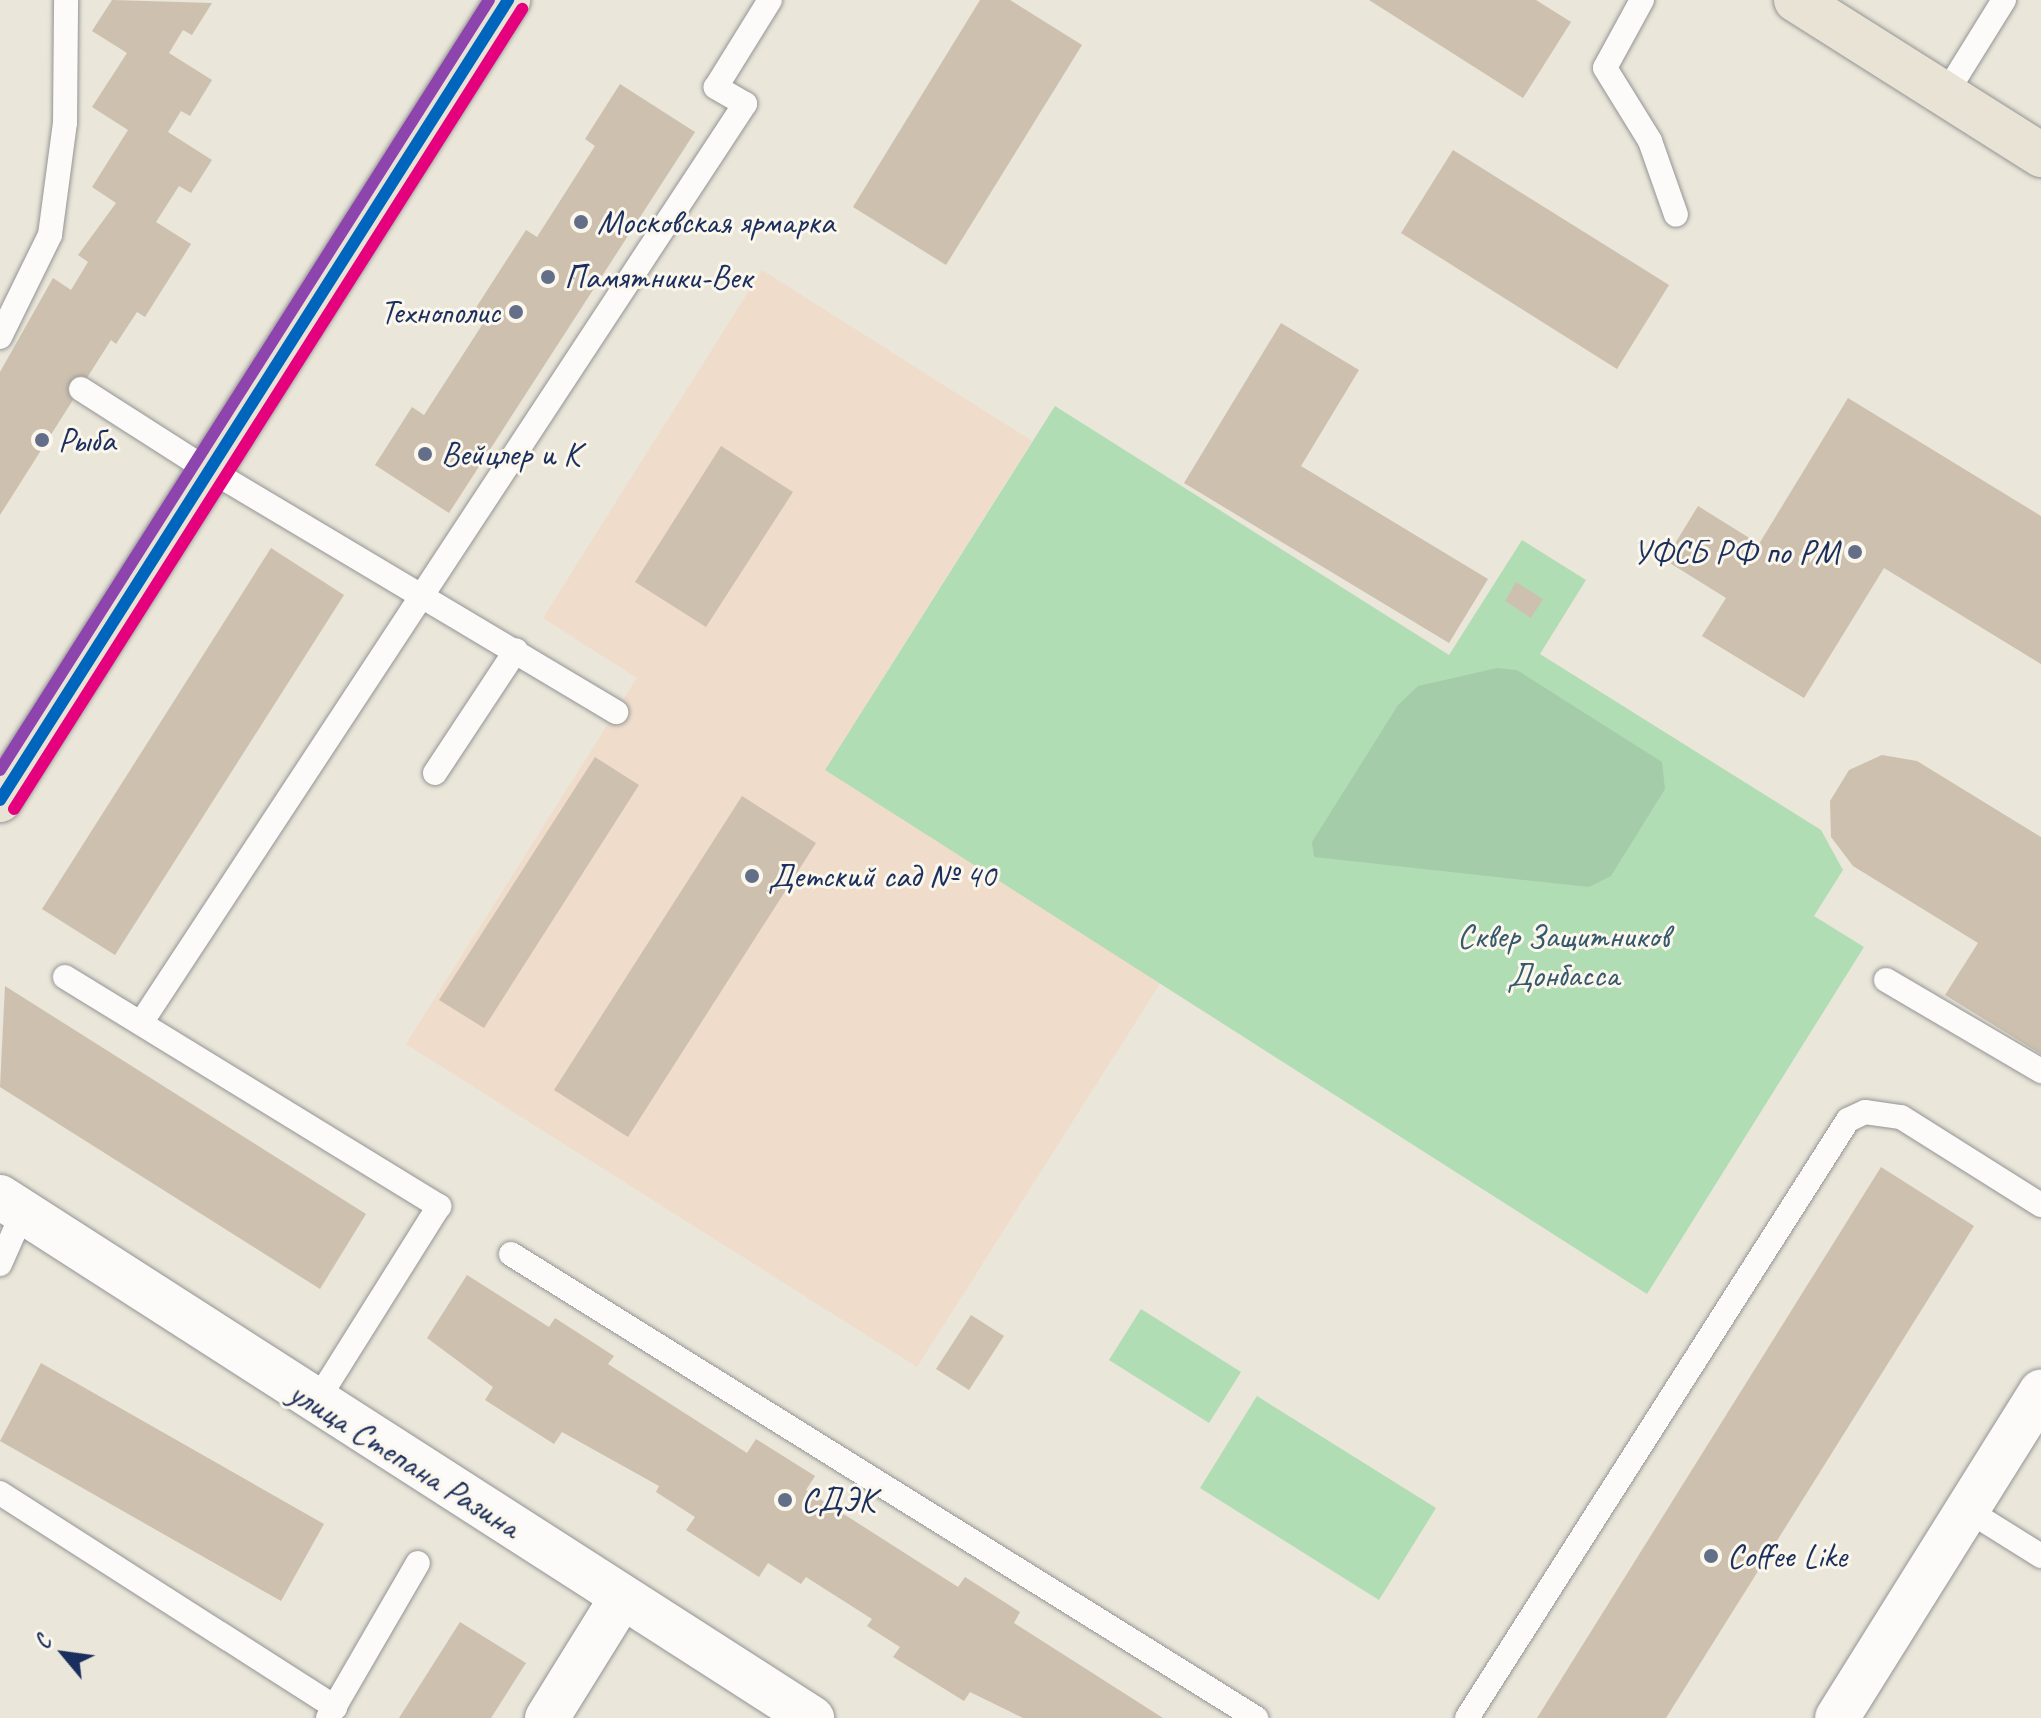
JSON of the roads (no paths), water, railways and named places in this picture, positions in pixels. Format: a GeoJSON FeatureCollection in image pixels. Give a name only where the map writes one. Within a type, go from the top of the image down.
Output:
{"type":"FeatureCollection","features":[{"type":"Feature","properties":{"kind":"main road"},"geometry":{"type":"LineString","coordinates":[[0,800],[508,0]]}},
{"type":"Feature","properties":{"kind":"main road"},"geometry":{"type":"LineString","coordinates":[[1796,0],[2041,155]]}},
{"type":"Feature","properties":{"kind":"street","name":"улица Степана Разина"},"geometry":{"type":"LineString","coordinates":[[8,1207],[812,1718]]}},
{"type":"Feature","properties":{"kind":"street"},"geometry":{"type":"LineString","coordinates":[[1837,1718],[1969,1511],[2041,1391]]}},
{"type":"Feature","properties":{"kind":"street"},"geometry":{"type":"LineString","coordinates":[[547,1718],[622,1597]]}},
{"type":"Feature","properties":{"kind":"lane"},"geometry":{"type":"LineString","coordinates":[[5,341],[50,235],[65,123],[66,0]]}},
{"type":"Feature","properties":{"kind":"lane"},"geometry":{"type":"LineString","coordinates":[[141,1023],[745,104],[716,87],[770,0]]}},
{"type":"Feature","properties":{"kind":"lane"},"geometry":{"type":"LineString","coordinates":[[1642,0],[1605,68],[1650,141],[1676,215]]}},
{"type":"Feature","properties":{"kind":"lane"},"geometry":{"type":"LineString","coordinates":[[1945,95],[2004,0]]}},
{"type":"Feature","properties":{"kind":"lane"},"geometry":{"type":"LineString","coordinates":[[81,389],[210,470],[424,593],[616,712]]}},
{"type":"Feature","properties":{"kind":"lane"},"geometry":{"type":"LineString","coordinates":[[435,773],[516,650]]}},
{"type":"Feature","properties":{"kind":"lane"},"geometry":{"type":"LineString","coordinates":[[65,977],[439,1206],[316,1402]]}},
{"type":"Feature","properties":{"kind":"lane"},"geometry":{"type":"LineString","coordinates":[[1886,980],[2041,1071]]}},
{"type":"Feature","properties":{"kind":"lane"},"geometry":{"type":"LineString","coordinates":[[1467,1718],[1848,1120],[1865,1112],[1901,1117],[2041,1205]]}},
{"type":"Feature","properties":{"kind":"lane"},"geometry":{"type":"LineString","coordinates":[[0,1264],[8,1207]]}},
{"type":"Feature","properties":{"kind":"lane"},"geometry":{"type":"LineString","coordinates":[[511,1254],[1256,1718]]}},
{"type":"Feature","properties":{"kind":"lane"},"geometry":{"type":"LineString","coordinates":[[0,1493],[331,1712],[418,1563]]}},
{"type":"Feature","properties":{"kind":"lane"},"geometry":{"type":"LineString","coordinates":[[1969,1511],[2041,1556]]}},
{"type":"Feature","properties":{"kind":"place","name":"Московская ярмарка"},"geometry":{"type":"Point","coordinates":[581,222]}},
{"type":"Feature","properties":{"kind":"place","name":"Памятники-Век"},"geometry":{"type":"Point","coordinates":[548,277]}},
{"type":"Feature","properties":{"kind":"place","name":"Технополис"},"geometry":{"type":"Point","coordinates":[516,312]}},
{"type":"Feature","properties":{"kind":"place","name":"Рыба"},"geometry":{"type":"Point","coordinates":[42,440]}},
{"type":"Feature","properties":{"kind":"place","name":"Вейцлер и К"},"geometry":{"type":"Point","coordinates":[425,454]}},
{"type":"Feature","properties":{"kind":"place","name":"УФСБ РФ по РМ"},"geometry":{"type":"Point","coordinates":[1855,552]}},
{"type":"Feature","properties":{"kind":"place","name":"Детский сад № 40"},"geometry":{"type":"Point","coordinates":[752,876]}},
{"type":"Feature","properties":{"kind":"place","name":"СДЭК"},"geometry":{"type":"Point","coordinates":[785,1500]}},
{"type":"Feature","properties":{"kind":"place","name":"Coffee Like"},"geometry":{"type":"Point","coordinates":[1711,1556]}},
{"type":"Feature","properties":{"kind":"park label","name":"Сквер Защитников Донбасса"},"geometry":{"type":"Point","coordinates":[1563,954]}}]}
